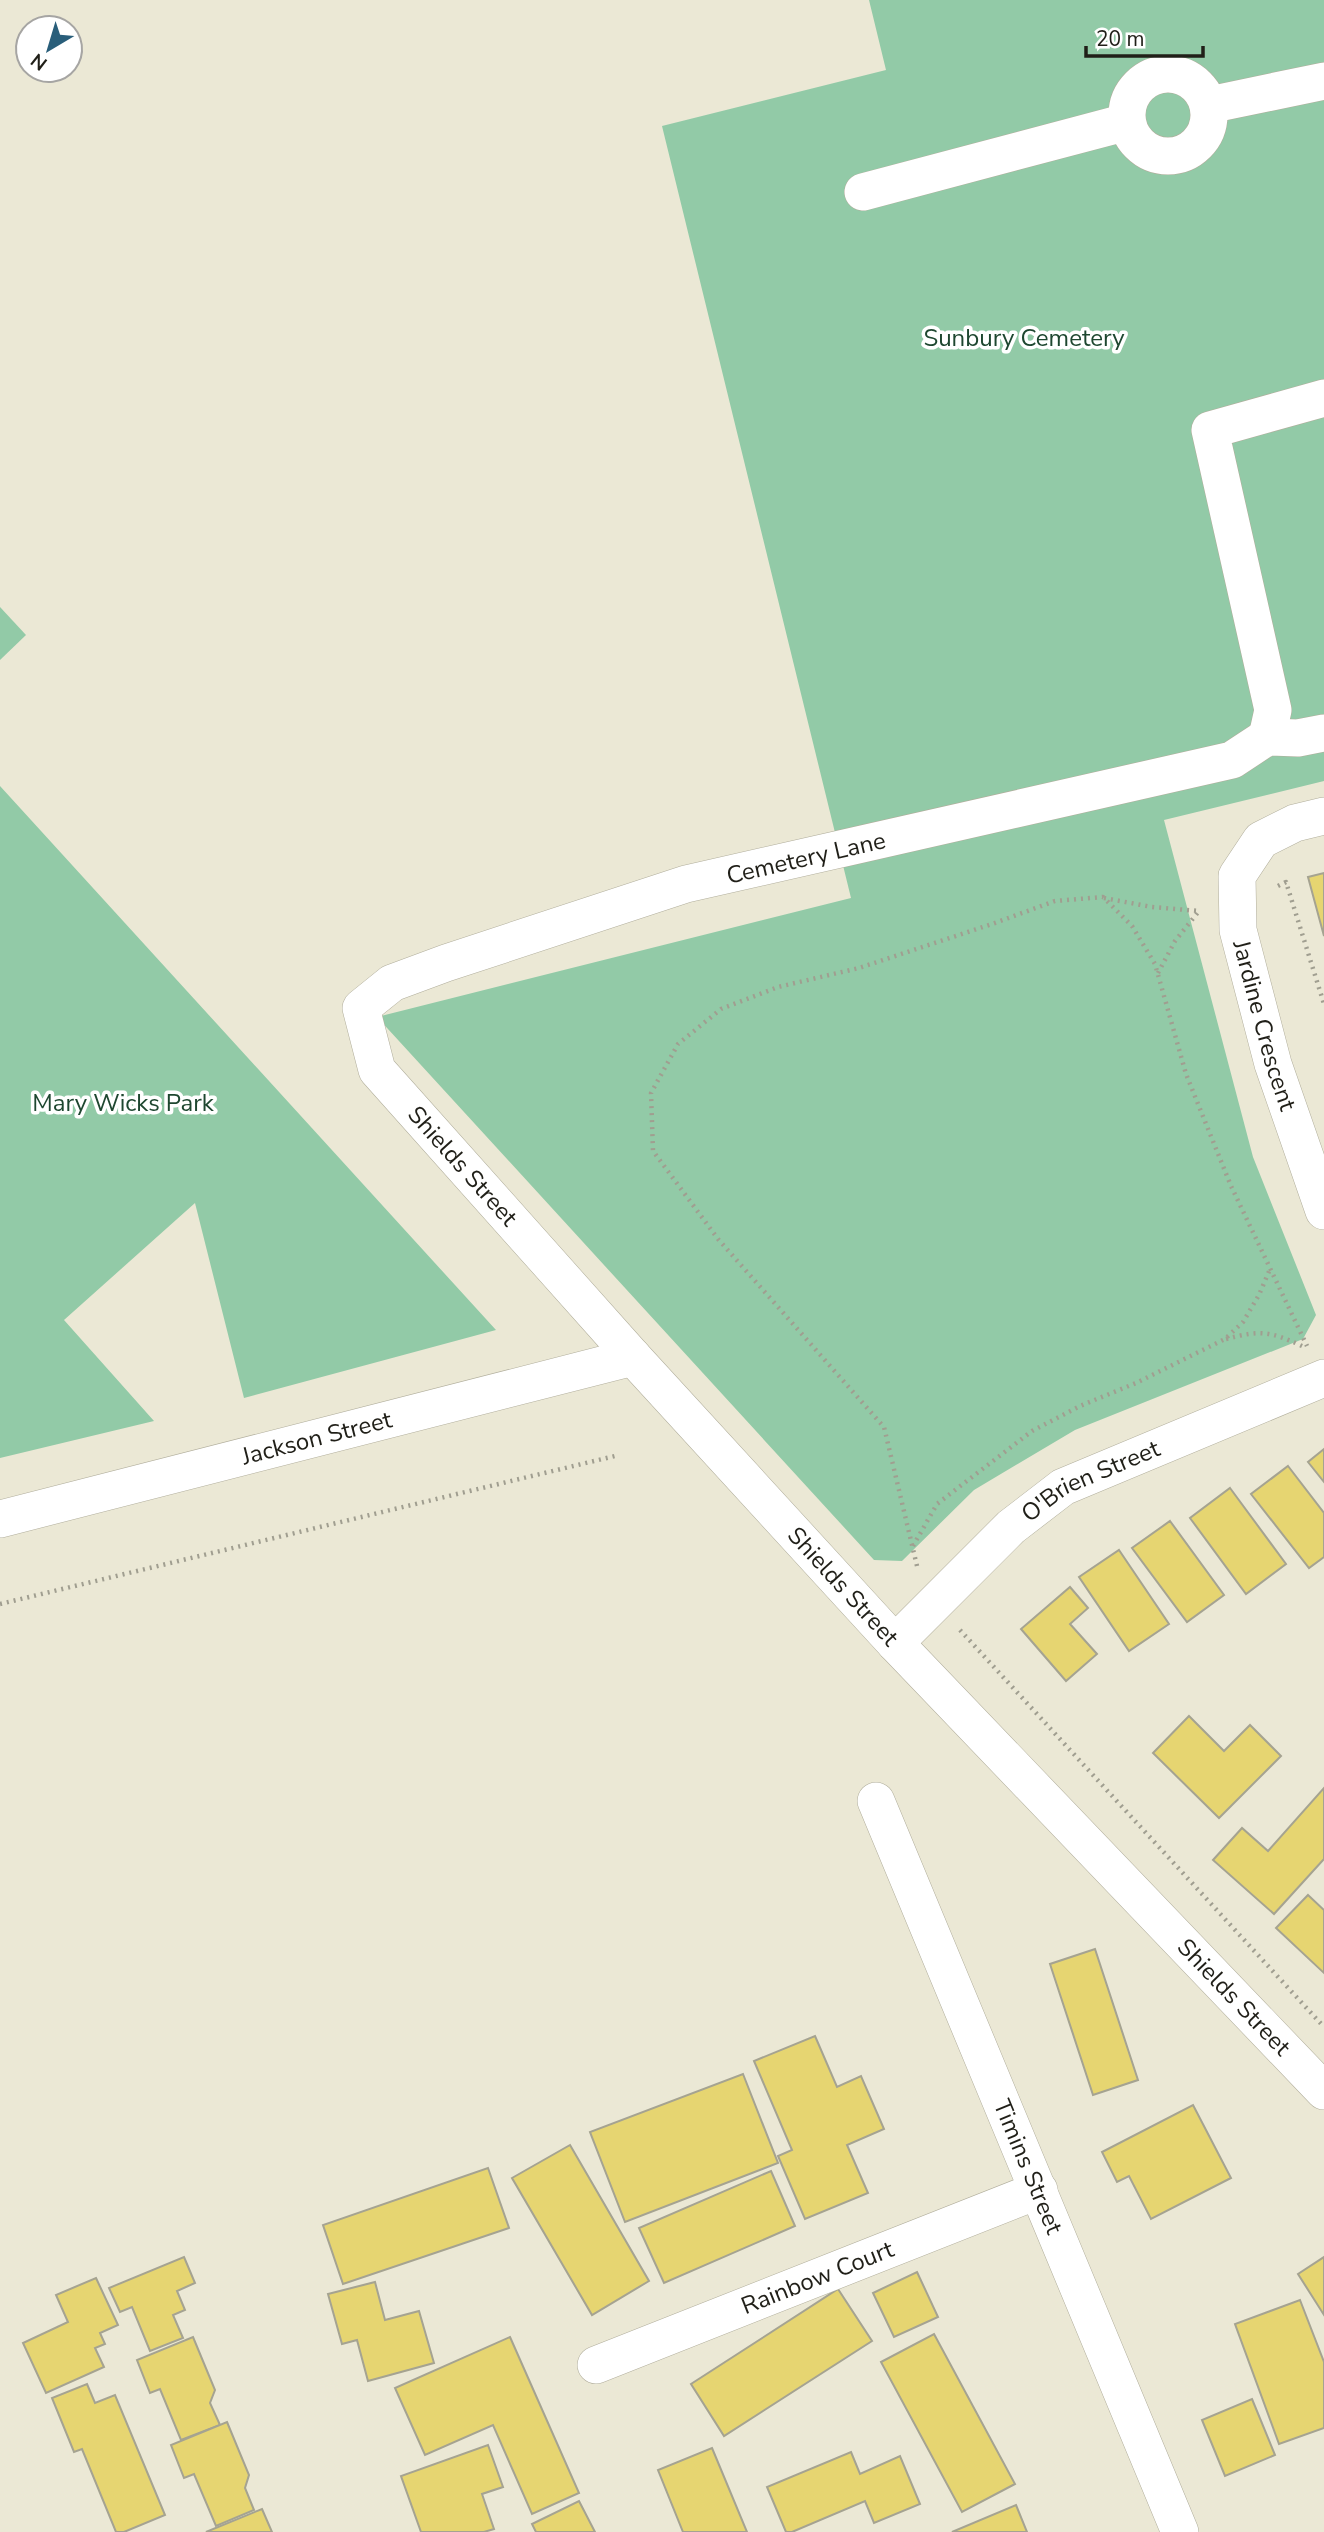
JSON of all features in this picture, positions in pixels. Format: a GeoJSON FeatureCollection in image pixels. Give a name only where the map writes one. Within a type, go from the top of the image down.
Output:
{"type":"FeatureCollection","features":[{"type":"Feature","properties":{"kind":"street"},"geometry":{"type":"LineString","coordinates":[[1166,73],[1180,75],[1193,82],[1203,92],[1209,105],[1210,120],[1206,134],[1197,146],[1170,157],[1155,155],[1142,148],[1127,122],[1127,108],[1132,95],[1152,76],[1166,73]]}},
{"type":"Feature","properties":{"kind":"street"},"geometry":{"type":"LineString","coordinates":[[1209,105],[1324,81]]}},
{"type":"Feature","properties":{"kind":"street"},"geometry":{"type":"LineString","coordinates":[[863,191],[1127,122]]}},
{"type":"Feature","properties":{"kind":"street"},"geometry":{"type":"LineString","coordinates":[[1324,398],[1210,430],[1273,709],[1267,737],[1298,738],[1324,733]]}},
{"type":"Feature","properties":{"kind":"street","name":"Cemetery Lane"},"geometry":{"type":"LineString","coordinates":[[377,1070],[361,1008],[392,984],[436,967],[686,884],[1232,760],[1267,737]]}},
{"type":"Feature","properties":{"kind":"street","name":"Jardine Crescent"},"geometry":{"type":"LineString","coordinates":[[1324,816],[1295,823],[1261,840],[1237,876],[1238,930],[1273,1064],[1324,1211]]}},
{"type":"Feature","properties":{"kind":"street","name":"Shields Street"},"geometry":{"type":"LineString","coordinates":[[377,1070],[633,1357],[895,1643],[1324,2091]]}},
{"type":"Feature","properties":{"kind":"street","name":"Jackson Street"},"geometry":{"type":"LineString","coordinates":[[0,1519],[633,1357]]}},
{"type":"Feature","properties":{"kind":"street","name":"O'Brien Street"},"geometry":{"type":"LineString","coordinates":[[895,1643],[1011,1527],[1063,1487],[1324,1378]]}},
{"type":"Feature","properties":{"kind":"street","name":"Timins Street"},"geometry":{"type":"LineString","coordinates":[[876,1801],[1180,2532]]}},
{"type":"Feature","properties":{"kind":"street","name":"Rainbow Court"},"geometry":{"type":"LineString","coordinates":[[596,2365],[1038,2190]]}},
{"type":"Feature","properties":{"kind":"path"},"geometry":{"type":"LineString","coordinates":[[1324,1004],[1286,882],[1238,910],[1199,911],[1152,907],[1103,897],[1055,901],[859,968],[778,987],[721,1009],[678,1044],[651,1093],[653,1151],[718,1239],[884,1427],[920,1584],[1324,2027]]}},
{"type":"Feature","properties":{"kind":"path"},"geometry":{"type":"LineString","coordinates":[[913,1546],[937,1504],[1032,1431],[1080,1406],[1136,1383],[1225,1339],[1254,1332],[1278,1335],[1309,1349],[1231,1186],[1186,1074],[1155,964],[1132,926],[1103,897]]}},
{"type":"Feature","properties":{"kind":"path"},"geometry":{"type":"LineString","coordinates":[[1157,974],[1175,941],[1199,911]]}},
{"type":"Feature","properties":{"kind":"path"},"geometry":{"type":"LineString","coordinates":[[1225,1339],[1244,1322],[1270,1269]]}},
{"type":"Feature","properties":{"kind":"path"},"geometry":{"type":"LineString","coordinates":[[0,1604],[615,1456]]}},
{"type":"Feature","properties":{"kind":"green space","name":"Sunbury Cemetery"},"geometry":{"type":"Polygon","coordinates":[[[869,0],[1324,0],[1324,781],[1164,820],[1253,1157],[1316,1315],[1303,1339],[1075,1430],[974,1490],[902,1561],[874,1560],[377,1017],[851,898],[662,126],[886,70],[869,0]]]}},
{"type":"Feature","properties":{"kind":"green space"},"geometry":{"type":"Polygon","coordinates":[[[0,607],[26,635],[0,660],[0,607]]]}},
{"type":"Feature","properties":{"kind":"green space","name":"Mary Wicks Park"},"geometry":{"type":"Polygon","coordinates":[[[0,786],[496,1330],[244,1398],[195,1203],[64,1320],[154,1421],[0,1458],[0,786]]]}},
{"type":"Feature","properties":{"kind":"building"},"geometry":{"type":"Polygon","coordinates":[[[1324,873],[1324,936],[1308,877],[1324,873]]]}},
{"type":"Feature","properties":{"kind":"building"},"geometry":{"type":"Polygon","coordinates":[[[1324,1449],[1324,1482],[1308,1462],[1324,1449]]]}},
{"type":"Feature","properties":{"kind":"building"},"geometry":{"type":"Polygon","coordinates":[[[1288,1466],[1324,1513],[1324,1557],[1309,1568],[1251,1494],[1288,1466]]]}},
{"type":"Feature","properties":{"kind":"building"},"geometry":{"type":"Polygon","coordinates":[[[1230,1488],[1286,1564],[1246,1594],[1190,1518],[1230,1488]]]}},
{"type":"Feature","properties":{"kind":"building"},"geometry":{"type":"Polygon","coordinates":[[[1170,1521],[1224,1595],[1187,1622],[1132,1548],[1170,1521]]]}},
{"type":"Feature","properties":{"kind":"building"},"geometry":{"type":"Polygon","coordinates":[[[1119,1550],[1169,1624],[1129,1651],[1079,1577],[1119,1550]]]}},
{"type":"Feature","properties":{"kind":"building"},"geometry":{"type":"Polygon","coordinates":[[[1070,1587],[1088,1608],[1070,1624],[1097,1654],[1066,1681],[1021,1629],[1070,1587]]]}},
{"type":"Feature","properties":{"kind":"building"},"geometry":{"type":"Polygon","coordinates":[[[1189,1716],[1224,1751],[1250,1725],[1281,1756],[1219,1818],[1153,1753],[1189,1716]]]}},
{"type":"Feature","properties":{"kind":"building"},"geometry":{"type":"Polygon","coordinates":[[[1324,1788],[1324,1859],[1274,1914],[1213,1860],[1242,1828],[1268,1851],[1324,1788]]]}},
{"type":"Feature","properties":{"kind":"building"},"geometry":{"type":"Polygon","coordinates":[[[1308,1895],[1324,1910],[1324,1973],[1276,1928],[1308,1895]]]}},
{"type":"Feature","properties":{"kind":"building"},"geometry":{"type":"Polygon","coordinates":[[[1095,1949],[1138,2080],[1093,2095],[1050,1964],[1095,1949]]]}},
{"type":"Feature","properties":{"kind":"building"},"geometry":{"type":"Polygon","coordinates":[[[815,2036],[837,2087],[861,2076],[884,2129],[847,2145],[868,2193],[805,2219],[778,2156],[792,2150],[754,2061],[815,2036]]]}},
{"type":"Feature","properties":{"kind":"building"},"geometry":{"type":"Polygon","coordinates":[[[743,2074],[778,2163],[625,2222],[590,2132],[743,2074]]]}},
{"type":"Feature","properties":{"kind":"building"},"geometry":{"type":"Polygon","coordinates":[[[1193,2105],[1231,2178],[1151,2219],[1129,2176],[1117,2182],[1102,2152],[1193,2105]]]}},
{"type":"Feature","properties":{"kind":"building"},"geometry":{"type":"Polygon","coordinates":[[[570,2145],[649,2281],[592,2315],[512,2178],[570,2145]]]}},
{"type":"Feature","properties":{"kind":"building"},"geometry":{"type":"Polygon","coordinates":[[[488,2168],[509,2228],[343,2284],[323,2225],[488,2168]]]}},
{"type":"Feature","properties":{"kind":"building"},"geometry":{"type":"Polygon","coordinates":[[[771,2171],[795,2226],[664,2283],[639,2228],[771,2171]]]}},
{"type":"Feature","properties":{"kind":"building"},"geometry":{"type":"Polygon","coordinates":[[[184,2257],[195,2283],[177,2291],[185,2310],[173,2315],[183,2338],[150,2351],[132,2307],[120,2312],[109,2288],[184,2257]]]}},
{"type":"Feature","properties":{"kind":"building"},"geometry":{"type":"Polygon","coordinates":[[[1324,2257],[1324,2315],[1298,2274],[1324,2257]]]}},
{"type":"Feature","properties":{"kind":"building"},"geometry":{"type":"Polygon","coordinates":[[[917,2272],[938,2317],[894,2337],[873,2293],[917,2272]]]}},
{"type":"Feature","properties":{"kind":"building"},"geometry":{"type":"Polygon","coordinates":[[[96,2278],[118,2325],[100,2333],[105,2344],[95,2348],[104,2367],[46,2393],[23,2343],[68,2322],[56,2295],[96,2278]]]}},
{"type":"Feature","properties":{"kind":"building"},"geometry":{"type":"Polygon","coordinates":[[[375,2282],[385,2320],[419,2311],[434,2363],[368,2381],[357,2340],[342,2344],[328,2294],[375,2282]]]}},
{"type":"Feature","properties":{"kind":"building"},"geometry":{"type":"Polygon","coordinates":[[[838,2289],[872,2341],[724,2436],[691,2384],[838,2289]]]}},
{"type":"Feature","properties":{"kind":"building"},"geometry":{"type":"Polygon","coordinates":[[[1300,2300],[1324,2362],[1324,2428],[1279,2444],[1235,2324],[1300,2300]]]}},
{"type":"Feature","properties":{"kind":"building"},"geometry":{"type":"Polygon","coordinates":[[[934,2334],[1015,2484],[962,2512],[881,2362],[934,2334]]]}},
{"type":"Feature","properties":{"kind":"building"},"geometry":{"type":"Polygon","coordinates":[[[193,2337],[215,2390],[210,2403],[220,2425],[181,2440],[160,2389],[150,2393],[137,2360],[193,2337]]]}},
{"type":"Feature","properties":{"kind":"building"},"geometry":{"type":"Polygon","coordinates":[[[510,2337],[579,2493],[532,2514],[493,2425],[425,2455],[395,2388],[510,2337]]]}},
{"type":"Feature","properties":{"kind":"building"},"geometry":{"type":"Polygon","coordinates":[[[87,2384],[95,2403],[115,2395],[165,2515],[124,2532],[116,2532],[82,2449],[74,2452],[52,2398],[87,2384]]]}},
{"type":"Feature","properties":{"kind":"building"},"geometry":{"type":"Polygon","coordinates":[[[1252,2399],[1275,2455],[1225,2476],[1202,2420],[1252,2399]]]}},
{"type":"Feature","properties":{"kind":"building"},"geometry":{"type":"Polygon","coordinates":[[[227,2422],[249,2475],[245,2488],[254,2510],[216,2526],[194,2474],[184,2478],[171,2445],[227,2422]]]}},
{"type":"Feature","properties":{"kind":"building"},"geometry":{"type":"Polygon","coordinates":[[[488,2445],[503,2487],[482,2494],[494,2529],[484,2532],[421,2532],[401,2476],[488,2445]]]}},
{"type":"Feature","properties":{"kind":"building"},"geometry":{"type":"Polygon","coordinates":[[[712,2448],[747,2532],[683,2532],[658,2470],[712,2448]]]}},
{"type":"Feature","properties":{"kind":"building"},"geometry":{"type":"Polygon","coordinates":[[[851,2452],[860,2474],[900,2456],[920,2504],[874,2523],[865,2501],[792,2532],[786,2532],[767,2487],[851,2452]]]}},
{"type":"Feature","properties":{"kind":"building"},"geometry":{"type":"Polygon","coordinates":[[[579,2501],[595,2532],[536,2532],[532,2524],[579,2501]]]}},
{"type":"Feature","properties":{"kind":"building"},"geometry":{"type":"Polygon","coordinates":[[[1016,2505],[1027,2532],[952,2532],[1016,2505]]]}},
{"type":"Feature","properties":{"kind":"building"},"geometry":{"type":"Polygon","coordinates":[[[262,2509],[272,2532],[206,2532],[262,2509]]]}}]}
